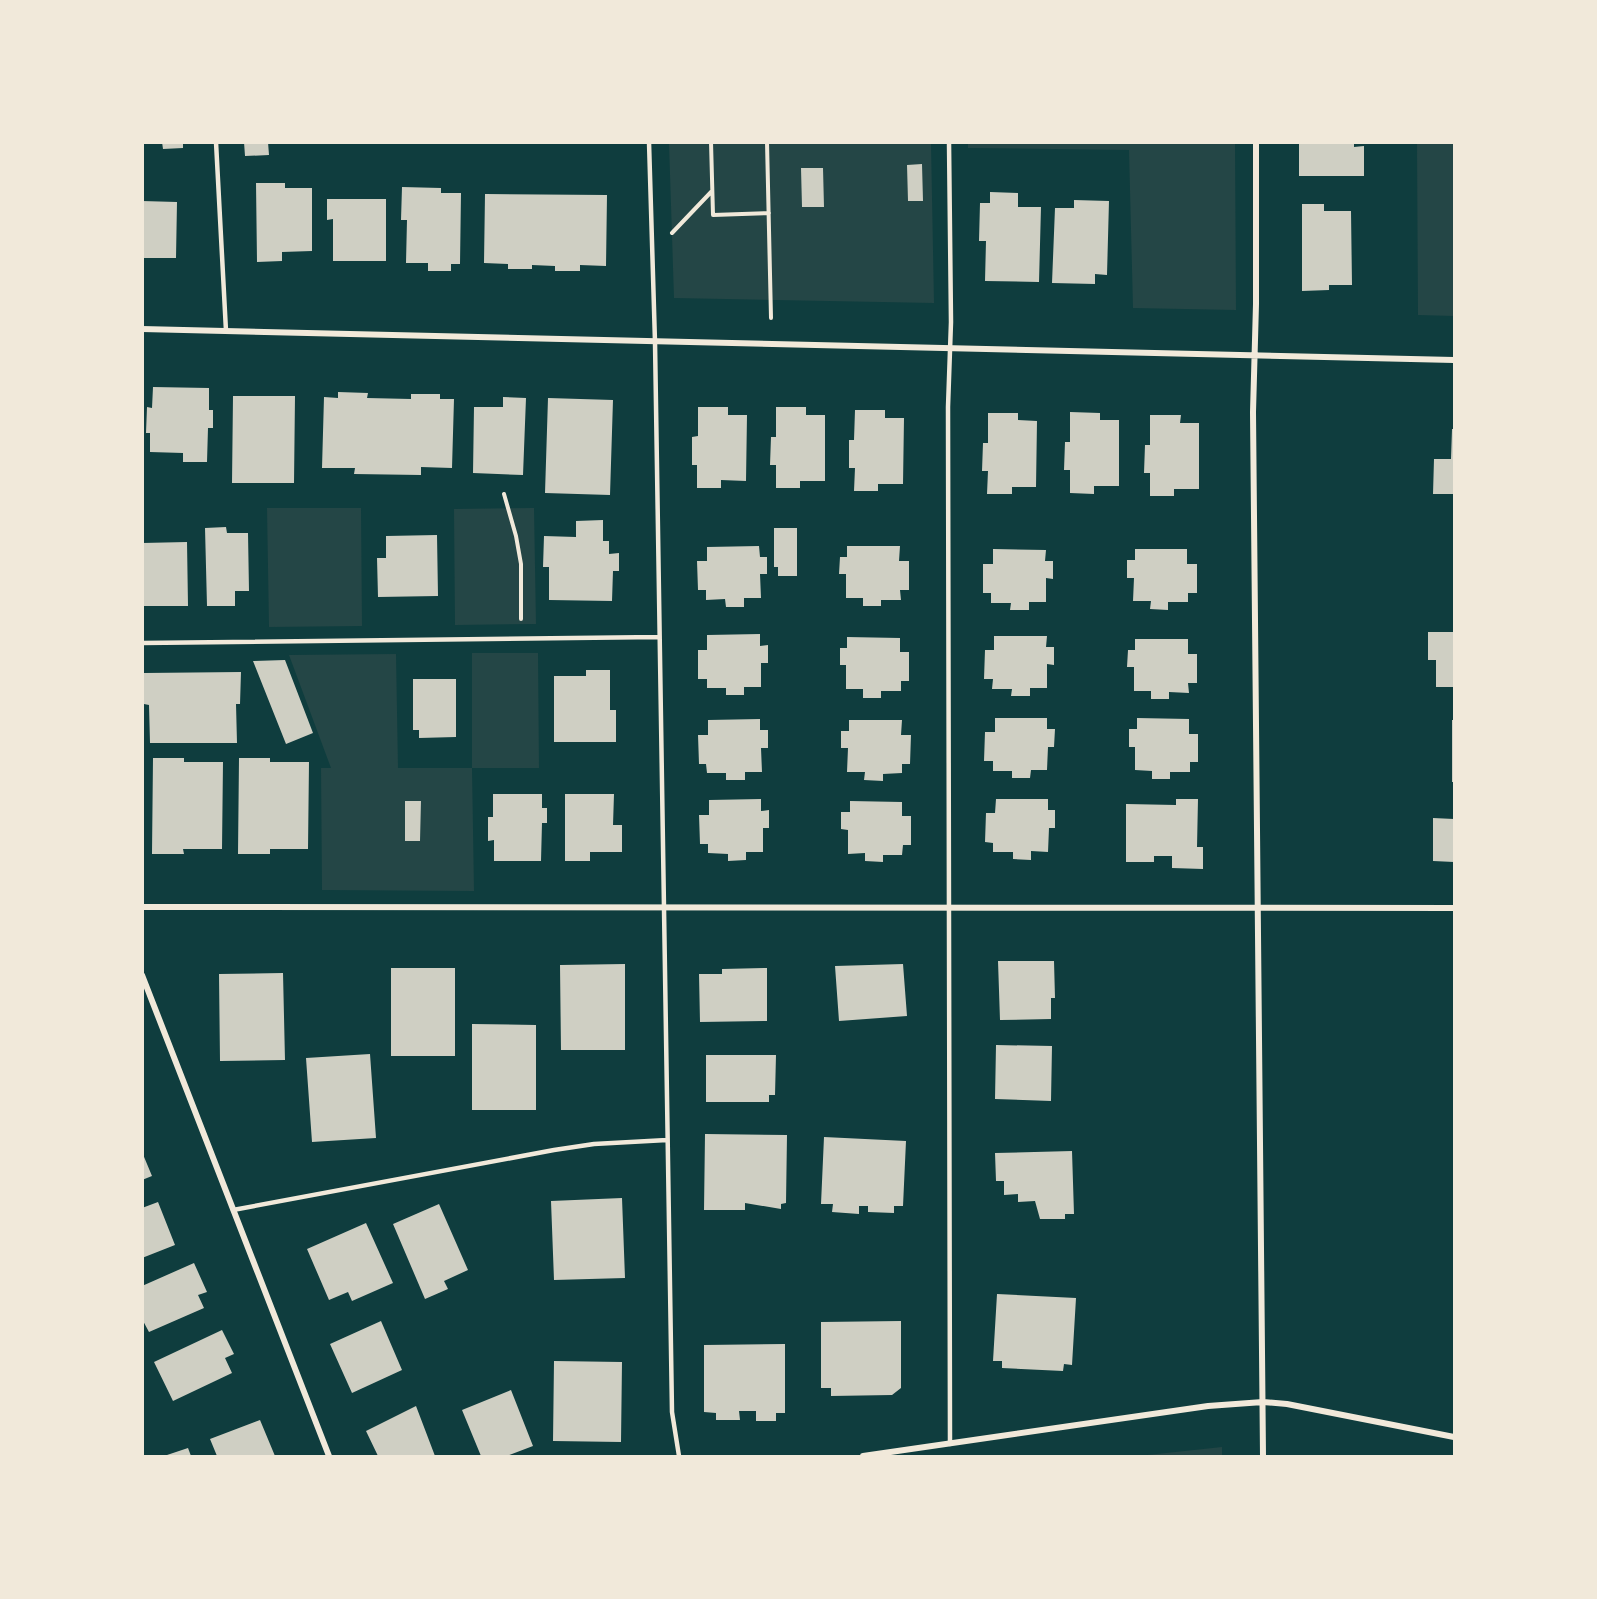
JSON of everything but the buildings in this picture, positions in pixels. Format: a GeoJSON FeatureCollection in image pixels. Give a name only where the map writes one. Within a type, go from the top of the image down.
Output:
{"type":"FeatureCollection","features":[{"type":"Feature","properties":{"kind":"street"},"geometry":{"type":"LineString","coordinates":[[1256,142],[1253,424],[1263,1456]]}},
{"type":"Feature","properties":{"kind":"street"},"geometry":{"type":"LineString","coordinates":[[142,329],[1455,360]]}},
{"type":"Feature","properties":{"kind":"street"},"geometry":{"type":"LineString","coordinates":[[142,908],[1455,908]]}},
{"type":"Feature","properties":{"kind":"street"},"geometry":{"type":"LineString","coordinates":[[142,975],[329,1456]]}},
{"type":"Feature","properties":{"kind":"street"},"geometry":{"type":"LineString","coordinates":[[863,1456],[1208,1406],[1263,1402],[1287,1404],[1455,1437]]}},
{"type":"Feature","properties":{"kind":"lane"},"geometry":{"type":"LineString","coordinates":[[216,142],[226,331]]}},
{"type":"Feature","properties":{"kind":"lane"},"geometry":{"type":"LineString","coordinates":[[649,142],[655,342],[672,1412],[679,1456]]}},
{"type":"Feature","properties":{"kind":"lane"},"geometry":{"type":"LineString","coordinates":[[949,142],[950,1444]]}},
{"type":"Feature","properties":{"kind":"lane"},"geometry":{"type":"LineString","coordinates":[[142,643],[659,637]]}},
{"type":"Feature","properties":{"kind":"lane"},"geometry":{"type":"LineString","coordinates":[[233,1210],[554,1150],[594,1144],[667,1140]]}},
{"type":"Feature","properties":{"kind":"path"},"geometry":{"type":"LineString","coordinates":[[711,142],[713,215],[769,213]]}},
{"type":"Feature","properties":{"kind":"path"},"geometry":{"type":"LineString","coordinates":[[767,142],[771,318]]}},
{"type":"Feature","properties":{"kind":"path"},"geometry":{"type":"LineString","coordinates":[[672,233],[712,191]]}},
{"type":"Feature","properties":{"kind":"path"},"geometry":{"type":"LineString","coordinates":[[504,494],[521,564],[520,638]]}},
{"type":"Feature","properties":{"kind":"shaded area"},"geometry":{"type":"Polygon","coordinates":[[[669,143],[931,143],[934,303],[674,298],[669,143]]]}},
{"type":"Feature","properties":{"kind":"shaded area"},"geometry":{"type":"Polygon","coordinates":[[[968,143],[1235,143],[1236,310],[1133,308],[1129,150],[968,148],[968,143]]]}},
{"type":"Feature","properties":{"kind":"shaded area"},"geometry":{"type":"Polygon","coordinates":[[[1417,143],[1454,143],[1454,316],[1418,315],[1417,143]]]}},
{"type":"Feature","properties":{"kind":"shaded area"},"geometry":{"type":"Polygon","coordinates":[[[267,508],[361,508],[362,626],[269,627],[267,508]]]}},
{"type":"Feature","properties":{"kind":"shaded area"},"geometry":{"type":"Polygon","coordinates":[[[534,508],[536,624],[455,625],[454,509],[534,508]]]}},
{"type":"Feature","properties":{"kind":"shaded area"},"geometry":{"type":"Polygon","coordinates":[[[472,653],[538,653],[539,768],[472,768],[472,653]]]}},
{"type":"Feature","properties":{"kind":"shaded area"},"geometry":{"type":"Polygon","coordinates":[[[396,654],[398,768],[472,768],[474,891],[322,890],[321,768],[331,768],[289,655],[396,654]]]}},
{"type":"Feature","properties":{"kind":"shaded area"},"geometry":{"type":"Polygon","coordinates":[[[1222,1447],[1222,1456],[1138,1456],[1222,1447]]]}}]}
